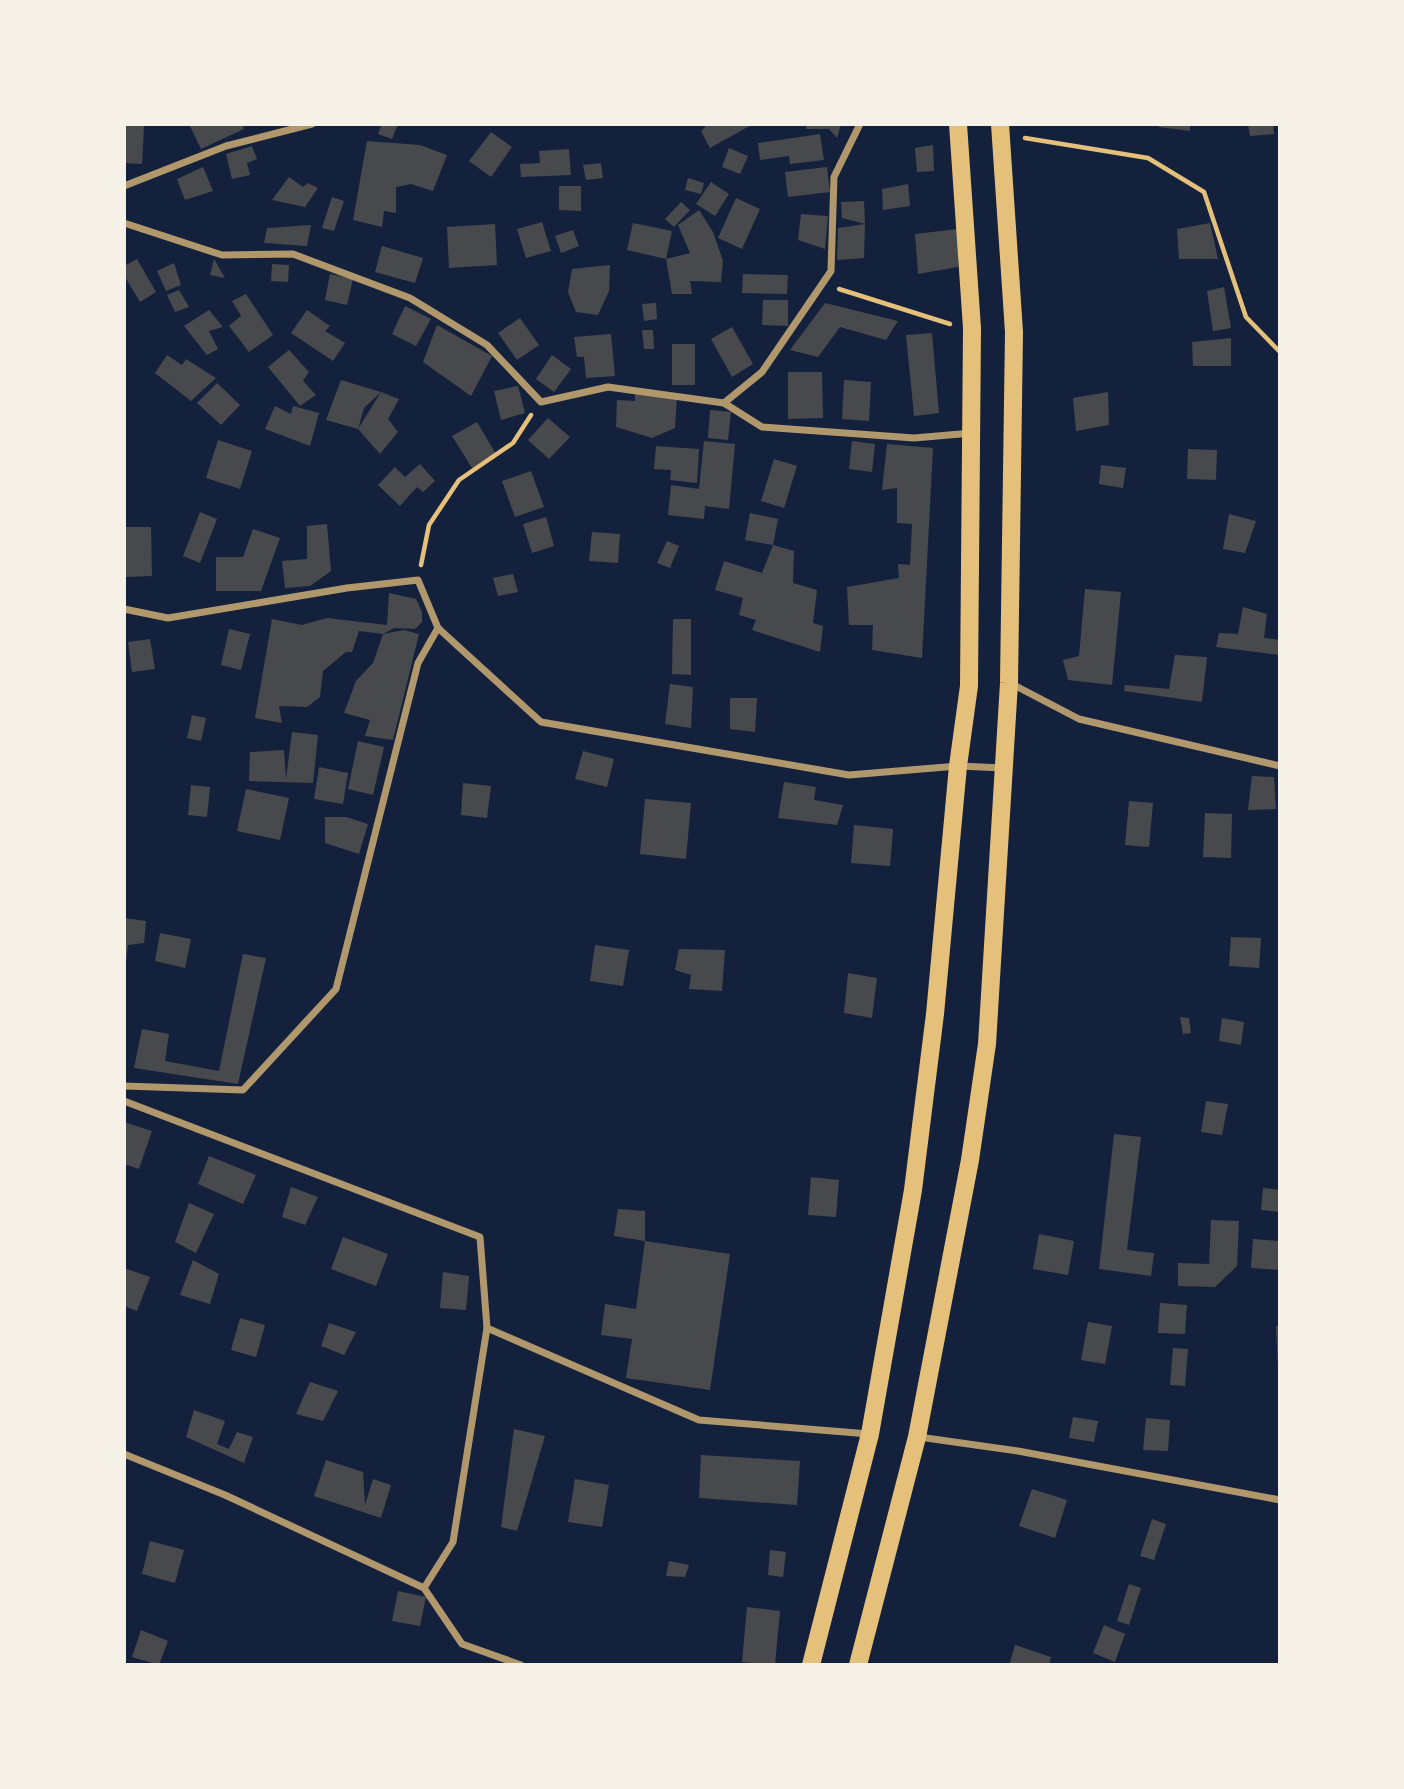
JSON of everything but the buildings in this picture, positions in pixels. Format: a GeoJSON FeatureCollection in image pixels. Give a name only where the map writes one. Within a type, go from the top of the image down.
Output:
{"type":"FeatureCollection","features":[{"type":"Feature","properties":{"kind":"main road"},"geometry":{"type":"LineString","coordinates":[[811,1665],[870,1434],[913,1190],[935,1014],[958,766],[969,686],[972,328],[958,124]]}},
{"type":"Feature","properties":{"kind":"main road"},"geometry":{"type":"LineString","coordinates":[[858,1665],[917,1437],[970,1160],[986,1044],[1009,683],[1014,332],[1000,129]]}},
{"type":"Feature","properties":{"kind":"street"},"geometry":{"type":"LineString","coordinates":[[124,186],[226,146],[312,124]]}},
{"type":"Feature","properties":{"kind":"street"},"geometry":{"type":"LineString","coordinates":[[724,402],[762,372],[831,271],[834,177],[860,124]]}},
{"type":"Feature","properties":{"kind":"street"},"geometry":{"type":"LineString","coordinates":[[124,223],[222,255],[293,254],[410,298],[487,345],[541,402],[608,387],[724,402],[762,427],[914,438],[972,433]]}},
{"type":"Feature","properties":{"kind":"street"},"geometry":{"type":"LineString","coordinates":[[124,609],[168,618],[347,588],[418,580],[438,628],[541,722],[849,775],[958,766],[1005,768]]}},
{"type":"Feature","properties":{"kind":"street"},"geometry":{"type":"LineString","coordinates":[[124,1086],[243,1090],[336,989],[418,663],[438,628]]}},
{"type":"Feature","properties":{"kind":"street"},"geometry":{"type":"LineString","coordinates":[[1009,683],[1079,719],[1280,766]]}},
{"type":"Feature","properties":{"kind":"street"},"geometry":{"type":"LineString","coordinates":[[124,1101],[480,1237],[487,1328],[453,1542],[424,1588]]}},
{"type":"Feature","properties":{"kind":"street"},"geometry":{"type":"LineString","coordinates":[[487,1328],[699,1420],[870,1434]]}},
{"type":"Feature","properties":{"kind":"street"},"geometry":{"type":"LineString","coordinates":[[917,1437],[1018,1451],[1280,1500]]}},
{"type":"Feature","properties":{"kind":"street"},"geometry":{"type":"LineString","coordinates":[[124,1454],[225,1495],[424,1588],[462,1643],[521,1665]]}},
{"type":"Feature","properties":{"kind":"path"},"geometry":{"type":"LineString","coordinates":[[1000,129],[1148,158],[1204,192],[1246,317],[1280,352]]}},
{"type":"Feature","properties":{"kind":"path"},"geometry":{"type":"LineString","coordinates":[[822,283],[930,320],[972,328]]}},
{"type":"Feature","properties":{"kind":"path"},"geometry":{"type":"LineString","coordinates":[[418,580],[429,525],[459,480],[513,443],[541,402]]}}]}
